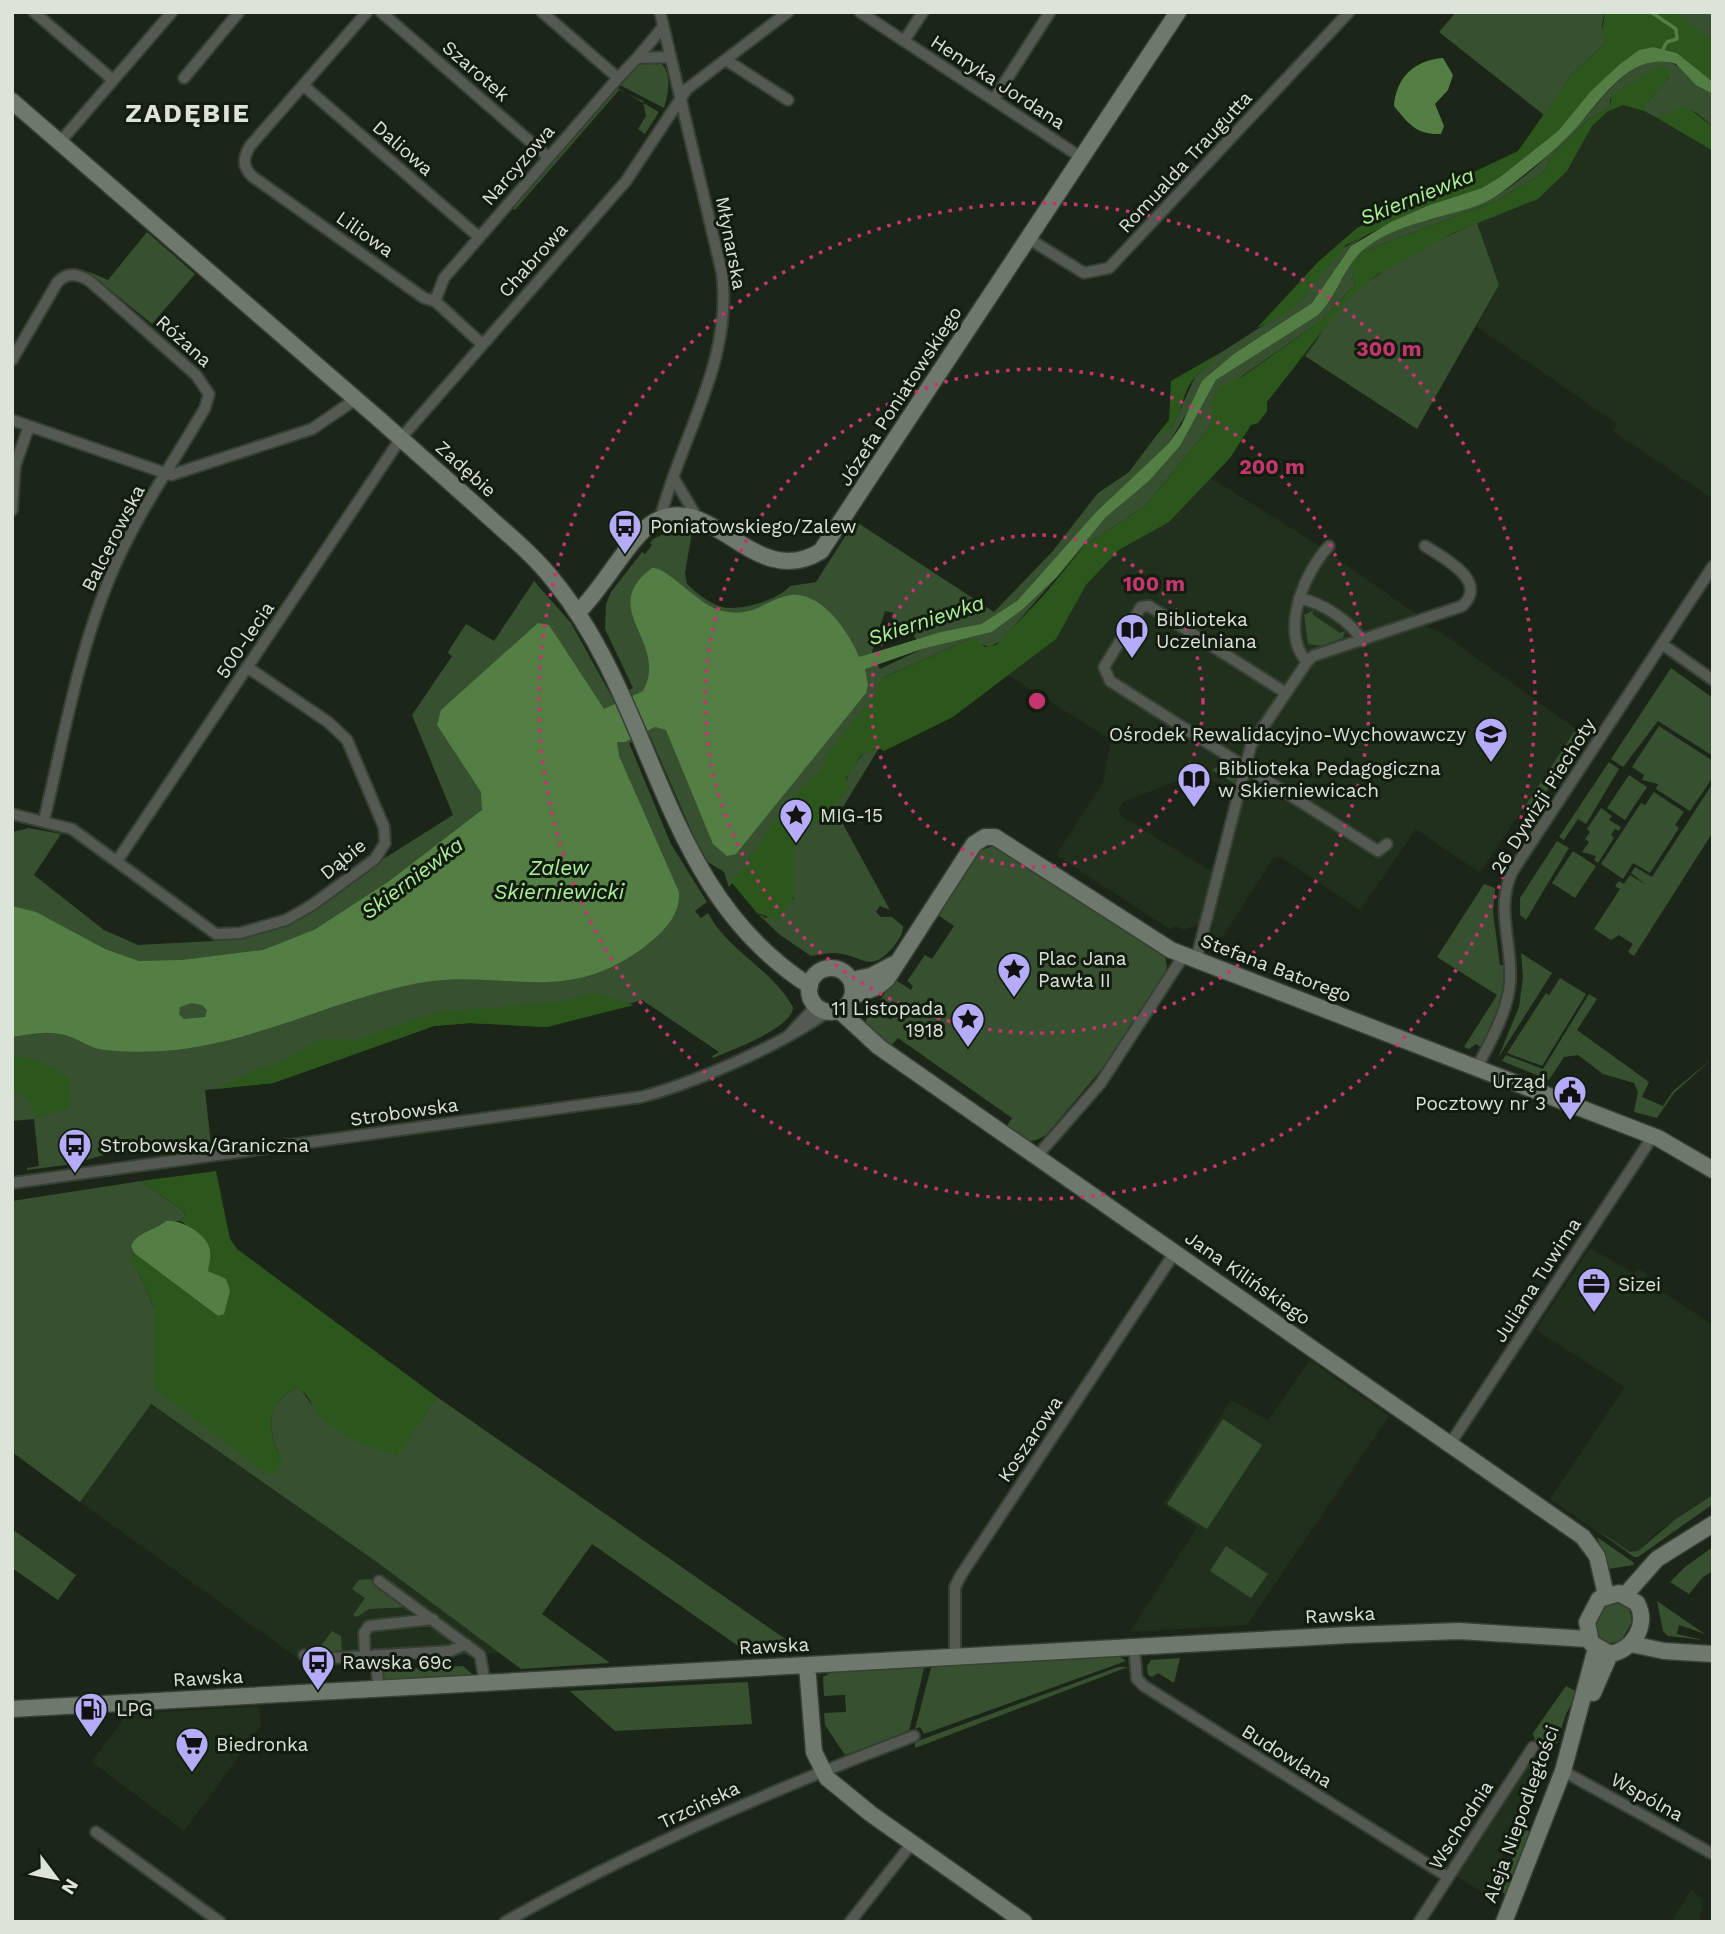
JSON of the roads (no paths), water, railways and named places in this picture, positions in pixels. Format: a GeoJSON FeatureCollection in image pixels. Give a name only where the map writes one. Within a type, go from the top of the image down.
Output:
{"type":"FeatureCollection","features":[{"type":"Feature","properties":{"kind":"street"},"geometry":{"type":"LineString","coordinates":[[34,12],[113,80]]}},
{"type":"Feature","properties":{"kind":"street"},"geometry":{"type":"LineString","coordinates":[[60,142],[172,12]]}},
{"type":"Feature","properties":{"kind":"street"},"geometry":{"type":"LineString","coordinates":[[184,78],[239,12]]}},
{"type":"Feature","properties":{"kind":"street"},"geometry":{"type":"LineString","coordinates":[[304,86],[367,12]]}},
{"type":"Feature","properties":{"kind":"street","name":"Szarotek"},"geometry":{"type":"LineString","coordinates":[[381,12],[548,157]]}},
{"type":"Feature","properties":{"kind":"street"},"geometry":{"type":"LineString","coordinates":[[542,12],[618,78]]}},
{"type":"Feature","properties":{"kind":"street","name":"Młynarska"},"geometry":{"type":"LineString","coordinates":[[660,12],[722,273],[725,315],[707,391],[673,477],[660,519]]}},
{"type":"Feature","properties":{"kind":"street","name":"Chabrowa"},"geometry":{"type":"LineString","coordinates":[[401,438],[626,181],[687,89],[788,12]]}},
{"type":"Feature","properties":{"kind":"street","name":"Henryka Jordana"},"geometry":{"type":"LineString","coordinates":[[860,12],[1082,158]]}},
{"type":"Feature","properties":{"kind":"street"},"geometry":{"type":"LineString","coordinates":[[904,41],[923,12]]}},
{"type":"Feature","properties":{"kind":"street"},"geometry":{"type":"LineString","coordinates":[[993,99],[1049,12]]}},
{"type":"Feature","properties":{"kind":"street","name":"Józefa Poniatowskiego"},"geometry":{"type":"LineString","coordinates":[[660,519],[676,515],[698,521],[774,561],[799,562],[821,551],[1178,12]]}},
{"type":"Feature","properties":{"kind":"street","name":"Romualda Traugutta"},"geometry":{"type":"LineString","coordinates":[[1029,239],[1084,273],[1110,268],[1349,12]]}},
{"type":"Feature","properties":{"kind":"street","name":"Narcyzowa"},"geometry":{"type":"LineString","coordinates":[[435,301],[444,278],[663,27]]}},
{"type":"Feature","properties":{"kind":"street"},"geometry":{"type":"LineString","coordinates":[[638,58],[669,57]]}},
{"type":"Feature","properties":{"kind":"street"},"geometry":{"type":"LineString","coordinates":[[726,60],[788,100]]}},
{"type":"Feature","properties":{"kind":"street","name":"Liliowa"},"geometry":{"type":"LineString","coordinates":[[304,86],[250,146],[244,160],[245,167],[253,177],[424,298],[435,301],[482,344]]}},
{"type":"Feature","properties":{"kind":"street","name":"Daliowa"},"geometry":{"type":"LineString","coordinates":[[304,86],[479,237]]}},
{"type":"Feature","properties":{"kind":"street","name":"Zadębie"},"geometry":{"type":"LineString","coordinates":[[12,101],[401,438],[537,562],[578,612],[595,638],[622,692],[682,840],[708,884],[750,937],[777,959],[788,960],[812,980]]}},
{"type":"Feature","properties":{"kind":"street","name":"Różana"},"geometry":{"type":"LineString","coordinates":[[12,360],[57,283],[68,275],[84,278],[196,374],[208,388],[205,408],[166,475]]}},
{"type":"Feature","properties":{"kind":"street","name":"Balcerowska"},"geometry":{"type":"LineString","coordinates":[[44,820],[99,607],[118,561],[166,475],[312,429],[356,399]]}},
{"type":"Feature","properties":{"kind":"street"},"geometry":{"type":"LineString","coordinates":[[12,420],[166,475]]}},
{"type":"Feature","properties":{"kind":"street"},"geometry":{"type":"LineString","coordinates":[[12,510],[15,466],[29,426]]}},
{"type":"Feature","properties":{"kind":"street","name":"500-lecia"},"geometry":{"type":"LineString","coordinates":[[117,862],[401,438]]}},
{"type":"Feature","properties":{"kind":"street"},"geometry":{"type":"LineString","coordinates":[[673,477],[698,521]]}},
{"type":"Feature","properties":{"kind":"street"},"geometry":{"type":"LineString","coordinates":[[578,612],[642,532],[660,519]]}},
{"type":"Feature","properties":{"kind":"street"},"geometry":{"type":"LineString","coordinates":[[1307,662],[1299,647],[1299,598],[1305,580],[1329,546]]}},
{"type":"Feature","properties":{"kind":"street"},"geometry":{"type":"LineString","coordinates":[[1037,1156],[1100,1084],[1190,958],[1251,745],[1307,662],[1313,656],[1462,606],[1468,600],[1469,589],[1464,572],[1425,546]]}},
{"type":"Feature","properties":{"kind":"street","name":"26 Dywizji Piechoty"},"geometry":{"type":"LineString","coordinates":[[1478,1068],[1508,997],[1510,971],[1503,905],[1508,881],[1713,566]]}},
{"type":"Feature","properties":{"kind":"street"},"geometry":{"type":"LineString","coordinates":[[1299,598],[1319,605],[1348,624],[1362,641]]}},
{"type":"Feature","properties":{"kind":"street"},"geometry":{"type":"LineString","coordinates":[[1286,693],[1149,606],[1141,607],[1106,660],[1104,671],[1110,681],[1378,851],[1387,844]]}},
{"type":"Feature","properties":{"kind":"street"},"geometry":{"type":"LineString","coordinates":[[1662,644],[1713,680]]}},
{"type":"Feature","properties":{"kind":"street","name":"Dąbie"},"geometry":{"type":"LineString","coordinates":[[12,814],[72,829],[206,929],[226,935],[286,920],[312,905],[381,851],[385,843],[384,827],[351,746],[328,722],[247,667]]}},
{"type":"Feature","properties":{"kind":"street","name":"Stefana Batorego"},"geometry":{"type":"LineString","coordinates":[[852,988],[894,964],[974,844],[990,836],[1002,840],[1154,940],[1190,958],[1653,1136],[1713,1170]]}},
{"type":"Feature","properties":{"kind":"street"},"geometry":{"type":"LineString","coordinates":[[832,968],[845,972],[852,988],[828,1009],[810,998],[812,980],[832,968]]}},
{"type":"Feature","properties":{"kind":"street","name":"Strobowska"},"geometry":{"type":"LineString","coordinates":[[12,1183],[641,1097],[683,1084],[800,1031],[828,1009]]}},
{"type":"Feature","properties":{"kind":"street","name":"Jana Kilińskiego"},"geometry":{"type":"LineString","coordinates":[[828,1009],[1590,1543],[1597,1556],[1606,1595]]}},
{"type":"Feature","properties":{"kind":"street","name":"Juliana Tuwima"},"geometry":{"type":"LineString","coordinates":[[1450,1444],[1653,1136]]}},
{"type":"Feature","properties":{"kind":"street","name":"Koszarowa"},"geometry":{"type":"LineString","coordinates":[[955,1657],[956,1587],[961,1575],[1175,1252]]}},
{"type":"Feature","properties":{"kind":"street"},"geometry":{"type":"LineString","coordinates":[[1632,1599],[1672,1550],[1713,1524]]}},
{"type":"Feature","properties":{"kind":"street"},"geometry":{"type":"LineString","coordinates":[[379,1581],[482,1658],[485,1682]]}},
{"type":"Feature","properties":{"kind":"street"},"geometry":{"type":"LineString","coordinates":[[1632,1599],[1606,1595],[1595,1604],[1587,1622],[1598,1647],[1635,1637],[1664,1651],[1713,1654]]}},
{"type":"Feature","properties":{"kind":"street"},"geometry":{"type":"LineString","coordinates":[[1632,1599],[1642,1618],[1635,1637]]}},
{"type":"Feature","properties":{"kind":"street"},"geometry":{"type":"LineString","coordinates":[[379,1689],[364,1633],[369,1626],[433,1619]]}},
{"type":"Feature","properties":{"kind":"street","name":"Rawska"},"geometry":{"type":"LineString","coordinates":[[1537,1635],[1587,1622]]}},
{"type":"Feature","properties":{"kind":"street","name":"Rawska"},"geometry":{"type":"LineString","coordinates":[[12,1709],[1447,1631],[1537,1635],[1598,1647]]}},
{"type":"Feature","properties":{"kind":"street"},"geometry":{"type":"LineString","coordinates":[[304,1655],[312,1659],[450,1651],[466,1644]]}},
{"type":"Feature","properties":{"kind":"street","name":"Budowlana"},"geometry":{"type":"LineString","coordinates":[[1134,1647],[1137,1679],[1144,1686],[1448,1877]]}},
{"type":"Feature","properties":{"kind":"street","name":"Aleja Niepodległości"},"geometry":{"type":"LineString","coordinates":[[1504,1922],[1563,1771],[1598,1647]]}},
{"type":"Feature","properties":{"kind":"street"},"geometry":{"type":"LineString","coordinates":[[807,1665],[814,1752],[821,1771],[844,1795],[1024,1922]]}},
{"type":"Feature","properties":{"kind":"street","name":"Trzcińska"},"geometry":{"type":"LineString","coordinates":[[505,1922],[638,1853],[821,1771],[914,1735]]}},
{"type":"Feature","properties":{"kind":"street","name":"Wschodnia"},"geometry":{"type":"LineString","coordinates":[[1419,1922],[1533,1747]]}},
{"type":"Feature","properties":{"kind":"street","name":"Wspólna"},"geometry":{"type":"LineString","coordinates":[[1563,1771],[1713,1854]]}},
{"type":"Feature","properties":{"kind":"street"},"geometry":{"type":"LineString","coordinates":[[96,1832],[220,1922]]}},
{"type":"Feature","properties":{"kind":"street"},"geometry":{"type":"LineString","coordinates":[[850,1922],[913,1842]]}},
{"type":"Feature","properties":{"kind":"water","name":"Zalew Skierniewicki"},"geometry":{"type":"Polygon","coordinates":[[[1653,47],[1677,53],[1713,82],[1713,94],[1696,85],[1676,64],[1645,64],[1631,70],[1607,91],[1558,146],[1508,188],[1476,206],[1396,231],[1362,251],[1318,315],[1216,380],[1180,446],[1149,481],[1105,518],[1057,577],[1023,609],[992,632],[922,649],[865,669],[868,685],[866,693],[736,854],[727,856],[713,844],[666,730],[655,727],[625,742],[617,742],[619,756],[679,892],[679,900],[666,927],[648,944],[617,964],[587,976],[559,981],[473,979],[409,985],[226,1041],[163,1051],[99,1049],[52,1033],[12,1037],[12,906],[36,912],[105,949],[139,961],[182,960],[263,950],[314,930],[388,882],[482,810],[481,792],[437,725],[441,710],[538,623],[549,625],[604,709],[643,691],[649,673],[648,657],[632,612],[631,598],[637,583],[652,568],[665,573],[719,610],[750,611],[791,595],[813,600],[833,616],[849,636],[859,657],[941,632],[981,624],[1017,601],[1096,512],[1168,444],[1181,426],[1202,381],[1235,353],[1312,303],[1351,246],[1391,222],[1429,205],[1482,188],[1500,177],[1558,131],[1590,92],[1639,50],[1653,47]],[[192,1003],[180,1007],[179,1014],[184,1019],[205,1017],[207,1010],[202,1005],[192,1003]]]}},
{"type":"Feature","properties":{"kind":"water"},"geometry":{"type":"Polygon","coordinates":[[[1443,58],[1453,75],[1448,90],[1435,104],[1444,126],[1441,134],[1425,133],[1409,123],[1394,106],[1395,96],[1408,72],[1423,62],[1443,58]]]}},
{"type":"Feature","properties":{"kind":"water"},"geometry":{"type":"Polygon","coordinates":[[[166,1221],[178,1222],[191,1228],[207,1242],[210,1253],[208,1271],[226,1279],[230,1291],[224,1314],[218,1316],[134,1253],[131,1246],[137,1237],[166,1221]]]}},
{"type":"Feature","properties":{"kind":"waterway"},"geometry":{"type":"LineString","coordinates":[[1651,12],[1676,29],[1677,39],[1667,42],[1663,49]]}},
{"type":"Feature","properties":{"kind":"place","name":"Poniatowskiego/Zalew"},"geometry":{"type":"Point","coordinates":[625,556]}},
{"type":"Feature","properties":{"kind":"place","name":"Biblioteka Uczelniana"},"geometry":{"type":"Point","coordinates":[1132,660]}},
{"type":"Feature","properties":{"kind":"place","name":"Ośrodek Rewalidacyjno-Wychowawczy"},"geometry":{"type":"Point","coordinates":[1491,764]}},
{"type":"Feature","properties":{"kind":"place","name":"Biblioteka Pedagogiczna w Skierniewicach"},"geometry":{"type":"Point","coordinates":[1194,809]}},
{"type":"Feature","properties":{"kind":"place","name":"MIG-15"},"geometry":{"type":"Point","coordinates":[796,845]}},
{"type":"Feature","properties":{"kind":"place","name":"Plac Jana Pawła II"},"geometry":{"type":"Point","coordinates":[1014,999]}},
{"type":"Feature","properties":{"kind":"place","name":"11 Listopada 1918"},"geometry":{"type":"Point","coordinates":[968,1049]}},
{"type":"Feature","properties":{"kind":"place","name":"Urząd Pocztowy nr 3"},"geometry":{"type":"Point","coordinates":[1570,1122]}},
{"type":"Feature","properties":{"kind":"place","name":"Strobowska/Graniczna"},"geometry":{"type":"Point","coordinates":[75,1175]}},
{"type":"Feature","properties":{"kind":"place","name":"Sizei"},"geometry":{"type":"Point","coordinates":[1594,1314]}},
{"type":"Feature","properties":{"kind":"place","name":"Rawska 69c"},"geometry":{"type":"Point","coordinates":[318,1692]}},
{"type":"Feature","properties":{"kind":"place","name":"LPG"},"geometry":{"type":"Point","coordinates":[91,1739]}},
{"type":"Feature","properties":{"kind":"place","name":"Biedronka"},"geometry":{"type":"Point","coordinates":[192,1774]}},
{"type":"Feature","properties":{"kind":"district","name":"ZADĘBIE"},"geometry":{"type":"Point","coordinates":[188,113]}},
{"type":"Feature","properties":{"kind":"water label","name":"Skierniewka"},"geometry":{"type":"Point","coordinates":[1417,196]}},
{"type":"Feature","properties":{"kind":"water label","name":"Skierniewka"},"geometry":{"type":"Point","coordinates":[926,620]}},
{"type":"Feature","properties":{"kind":"water label","name":"Skierniewka"},"geometry":{"type":"Point","coordinates":[412,878]}}]}
